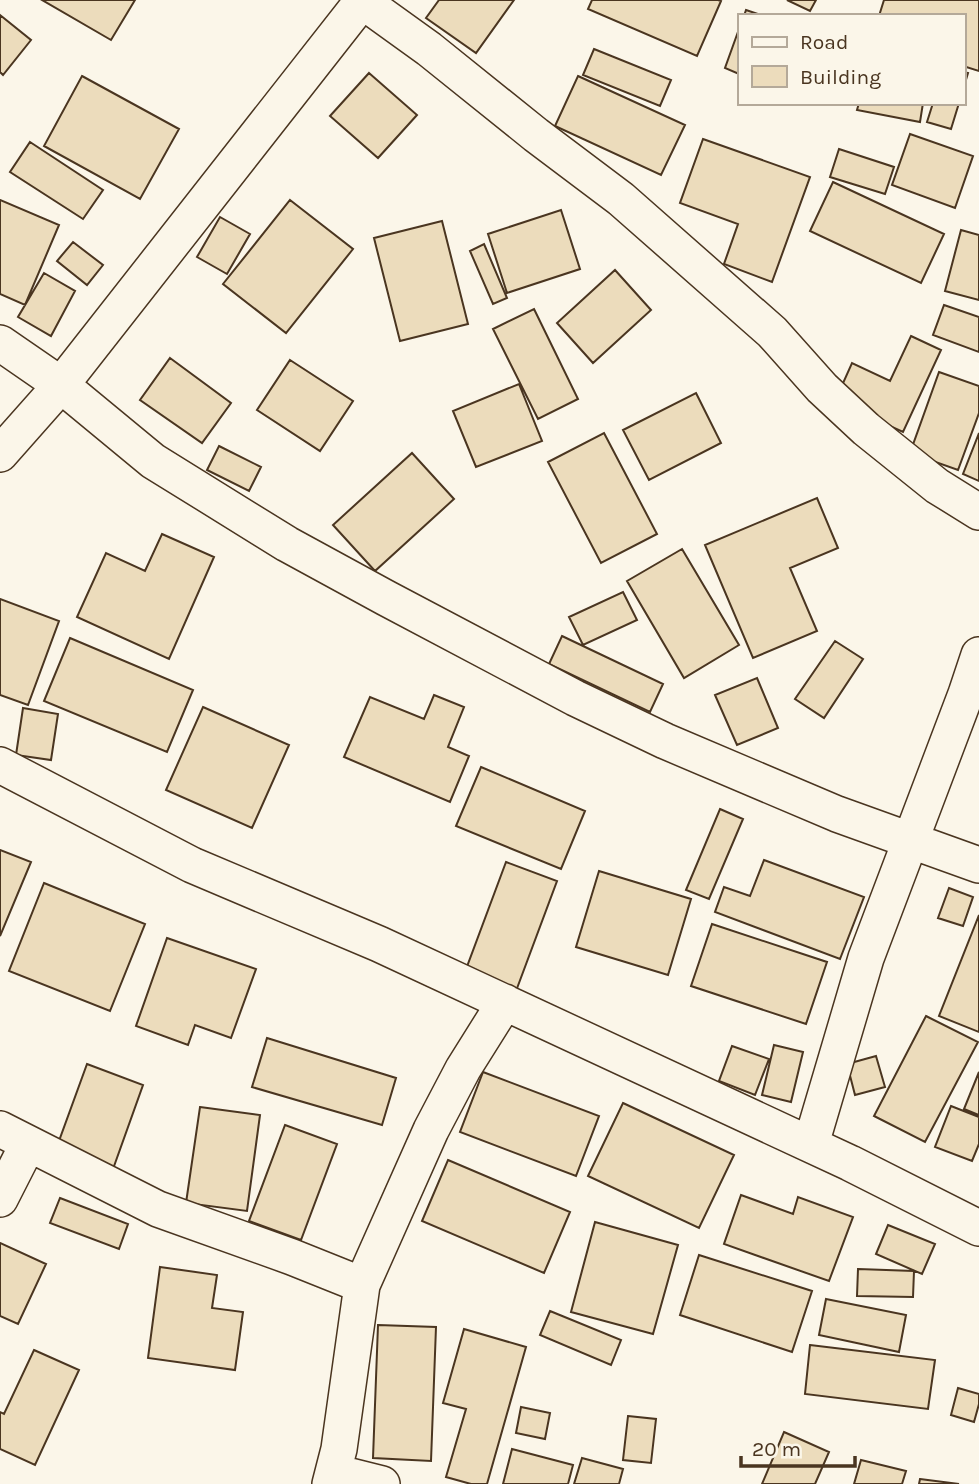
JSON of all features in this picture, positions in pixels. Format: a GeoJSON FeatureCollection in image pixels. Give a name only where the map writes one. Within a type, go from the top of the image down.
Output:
{"type":"FeatureCollection","features":[{"type":"Feature","properties":{"kind":"street"},"geometry":{"type":"LineString","coordinates":[[0,454],[61,385],[362,0],[621,199],[772,332],[822,388],[866,429],[937,486],[979,512]]}},
{"type":"Feature","properties":{"kind":"street"},"geometry":{"type":"LineString","coordinates":[[0,344],[61,385],[153,461],[287,544],[386,598],[575,698],[665,741],[837,814],[979,865]]}},
{"type":"Feature","properties":{"kind":"street"},"geometry":{"type":"LineString","coordinates":[[811,1144],[866,958],[967,694],[979,655]]}},
{"type":"Feature","properties":{"kind":"street"},"geometry":{"type":"LineString","coordinates":[[0,765],[192,865],[379,944],[505,1002],[811,1144],[979,1228]]}},
{"type":"Feature","properties":{"kind":"street"},"geometry":{"type":"LineString","coordinates":[[382,1484],[332,1478],[339,1449],[362,1285],[430,1130],[463,1069],[505,1002]]}},
{"type":"Feature","properties":{"kind":"street"},"geometry":{"type":"LineString","coordinates":[[0,1199],[14,1136],[159,1209],[362,1285]]}},
{"type":"Feature","properties":{"kind":"building"},"geometry":{"type":"Polygon","coordinates":[[[42,0],[135,0],[111,40],[42,0]]]}},
{"type":"Feature","properties":{"kind":"building"},"geometry":{"type":"Polygon","coordinates":[[[439,0],[514,0],[476,53],[426,18],[439,0]]]}},
{"type":"Feature","properties":{"kind":"building"},"geometry":{"type":"Polygon","coordinates":[[[592,0],[721,1],[697,56],[588,9],[592,0]]]}},
{"type":"Feature","properties":{"kind":"building"},"geometry":{"type":"Polygon","coordinates":[[[787,0],[816,0],[810,11],[787,0]]]}},
{"type":"Feature","properties":{"kind":"building"},"geometry":{"type":"Polygon","coordinates":[[[884,0],[979,0],[979,71],[965,67],[965,14],[880,14],[884,0]]]}},
{"type":"Feature","properties":{"kind":"building"},"geometry":{"type":"Polygon","coordinates":[[[0,15],[31,40],[3,75],[0,72],[0,15]]]}},
{"type":"Feature","properties":{"kind":"building"},"geometry":{"type":"Polygon","coordinates":[[[738,32],[738,74],[725,68],[738,32]]]}},
{"type":"Feature","properties":{"kind":"building"},"geometry":{"type":"Polygon","coordinates":[[[594,49],[671,80],[660,106],[583,75],[594,49]]]}},
{"type":"Feature","properties":{"kind":"building"},"geometry":{"type":"Polygon","coordinates":[[[369,73],[417,115],[378,158],[330,116],[369,73]]]}},
{"type":"Feature","properties":{"kind":"building"},"geometry":{"type":"Polygon","coordinates":[[[82,76],[179,129],[140,199],[44,146],[82,76]]]}},
{"type":"Feature","properties":{"kind":"building"},"geometry":{"type":"Polygon","coordinates":[[[578,76],[685,125],[661,175],[555,126],[578,76]]]}},
{"type":"Feature","properties":{"kind":"building"},"geometry":{"type":"Polygon","coordinates":[[[858,105],[923,105],[920,122],[857,110],[858,105]]]}},
{"type":"Feature","properties":{"kind":"building"},"geometry":{"type":"Polygon","coordinates":[[[932,105],[958,105],[951,129],[927,122],[932,105]]]}},
{"type":"Feature","properties":{"kind":"building"},"geometry":{"type":"Polygon","coordinates":[[[910,134],[973,156],[955,208],[892,185],[910,134]]]}},
{"type":"Feature","properties":{"kind":"building"},"geometry":{"type":"Polygon","coordinates":[[[703,139],[810,177],[772,282],[724,264],[738,224],[680,203],[703,139]]]}},
{"type":"Feature","properties":{"kind":"building"},"geometry":{"type":"Polygon","coordinates":[[[30,142],[103,190],[83,219],[10,172],[30,142]]]}},
{"type":"Feature","properties":{"kind":"building"},"geometry":{"type":"Polygon","coordinates":[[[839,149],[894,167],[885,194],[830,177],[839,149]]]}},
{"type":"Feature","properties":{"kind":"building"},"geometry":{"type":"Polygon","coordinates":[[[833,182],[944,234],[921,283],[810,231],[833,182]]]}},
{"type":"Feature","properties":{"kind":"building"},"geometry":{"type":"Polygon","coordinates":[[[0,200],[59,225],[25,305],[0,294],[0,200]]]}},
{"type":"Feature","properties":{"kind":"building"},"geometry":{"type":"Polygon","coordinates":[[[290,200],[353,249],[286,333],[223,284],[290,200]]]}},
{"type":"Feature","properties":{"kind":"building"},"geometry":{"type":"Polygon","coordinates":[[[561,210],[580,269],[507,293],[488,234],[561,210]]]}},
{"type":"Feature","properties":{"kind":"building"},"geometry":{"type":"Polygon","coordinates":[[[220,217],[250,234],[227,274],[197,257],[220,217]]]}},
{"type":"Feature","properties":{"kind":"building"},"geometry":{"type":"Polygon","coordinates":[[[442,221],[468,324],[400,341],[374,238],[442,221]]]}},
{"type":"Feature","properties":{"kind":"building"},"geometry":{"type":"Polygon","coordinates":[[[961,230],[979,235],[979,300],[945,291],[961,230]]]}},
{"type":"Feature","properties":{"kind":"building"},"geometry":{"type":"Polygon","coordinates":[[[73,242],[103,265],[87,285],[57,261],[73,242]]]}},
{"type":"Feature","properties":{"kind":"building"},"geometry":{"type":"Polygon","coordinates":[[[484,244],[507,298],[493,304],[470,251],[484,244]]]}},
{"type":"Feature","properties":{"kind":"building"},"geometry":{"type":"Polygon","coordinates":[[[615,270],[651,310],[593,363],[557,323],[615,270]]]}},
{"type":"Feature","properties":{"kind":"building"},"geometry":{"type":"Polygon","coordinates":[[[44,273],[75,291],[51,336],[18,317],[44,273]]]}},
{"type":"Feature","properties":{"kind":"building"},"geometry":{"type":"Polygon","coordinates":[[[944,305],[979,317],[979,352],[933,335],[944,305]]]}},
{"type":"Feature","properties":{"kind":"building"},"geometry":{"type":"Polygon","coordinates":[[[534,309],[578,399],[538,419],[493,329],[534,309]]]}},
{"type":"Feature","properties":{"kind":"building"},"geometry":{"type":"Polygon","coordinates":[[[911,336],[941,350],[903,432],[835,401],[852,363],[890,381],[911,336]]]}},
{"type":"Feature","properties":{"kind":"building"},"geometry":{"type":"Polygon","coordinates":[[[170,358],[231,403],[202,443],[140,400],[170,358]]]}},
{"type":"Feature","properties":{"kind":"building"},"geometry":{"type":"Polygon","coordinates":[[[290,360],[353,401],[320,451],[257,410],[290,360]]]}},
{"type":"Feature","properties":{"kind":"building"},"geometry":{"type":"Polygon","coordinates":[[[939,372],[979,386],[979,413],[958,470],[910,453],[939,372]]]}},
{"type":"Feature","properties":{"kind":"building"},"geometry":{"type":"Polygon","coordinates":[[[519,384],[542,441],[476,467],[453,411],[519,384]]]}},
{"type":"Feature","properties":{"kind":"building"},"geometry":{"type":"Polygon","coordinates":[[[696,393],[721,443],[649,480],[623,430],[696,393]]]}},
{"type":"Feature","properties":{"kind":"building"},"geometry":{"type":"Polygon","coordinates":[[[604,433],[657,534],[601,563],[548,462],[604,433]]]}},
{"type":"Feature","properties":{"kind":"building"},"geometry":{"type":"Polygon","coordinates":[[[979,433],[979,481],[963,474],[979,433]]]}},
{"type":"Feature","properties":{"kind":"building"},"geometry":{"type":"Polygon","coordinates":[[[219,446],[261,467],[249,491],[207,470],[219,446]]]}},
{"type":"Feature","properties":{"kind":"building"},"geometry":{"type":"Polygon","coordinates":[[[412,453],[454,499],[375,571],[333,525],[412,453]]]}},
{"type":"Feature","properties":{"kind":"building"},"geometry":{"type":"Polygon","coordinates":[[[817,498],[838,548],[790,568],[817,631],[753,658],[705,545],[817,498]]]}},
{"type":"Feature","properties":{"kind":"building"},"geometry":{"type":"Polygon","coordinates":[[[162,534],[214,557],[169,659],[77,617],[106,553],[145,571],[162,534]]]}},
{"type":"Feature","properties":{"kind":"building"},"geometry":{"type":"Polygon","coordinates":[[[682,549],[739,645],[684,678],[627,581],[682,549]]]}},
{"type":"Feature","properties":{"kind":"building"},"geometry":{"type":"Polygon","coordinates":[[[623,592],[637,620],[583,645],[569,617],[623,592]]]}},
{"type":"Feature","properties":{"kind":"building"},"geometry":{"type":"Polygon","coordinates":[[[0,599],[59,621],[28,705],[0,695],[0,599]]]}},
{"type":"Feature","properties":{"kind":"building"},"geometry":{"type":"Polygon","coordinates":[[[562,636],[663,684],[650,712],[549,664],[562,636]]]}},
{"type":"Feature","properties":{"kind":"building"},"geometry":{"type":"Polygon","coordinates":[[[70,638],[193,690],[167,752],[44,701],[70,638]]]}},
{"type":"Feature","properties":{"kind":"building"},"geometry":{"type":"Polygon","coordinates":[[[835,641],[863,659],[824,718],[795,699],[835,641]]]}},
{"type":"Feature","properties":{"kind":"building"},"geometry":{"type":"Polygon","coordinates":[[[757,678],[778,728],[737,745],[715,695],[757,678]]]}},
{"type":"Feature","properties":{"kind":"building"},"geometry":{"type":"Polygon","coordinates":[[[434,695],[464,707],[448,747],[469,756],[450,802],[344,757],[370,697],[424,719],[434,695]]]}},
{"type":"Feature","properties":{"kind":"building"},"geometry":{"type":"Polygon","coordinates":[[[203,707],[289,745],[252,828],[166,790],[203,707]]]}},
{"type":"Feature","properties":{"kind":"building"},"geometry":{"type":"Polygon","coordinates":[[[23,708],[58,714],[51,760],[16,755],[23,708]]]}},
{"type":"Feature","properties":{"kind":"building"},"geometry":{"type":"Polygon","coordinates":[[[481,767],[585,811],[561,869],[456,826],[481,767]]]}},
{"type":"Feature","properties":{"kind":"building"},"geometry":{"type":"Polygon","coordinates":[[[720,809],[743,819],[709,899],[686,890],[720,809]]]}},
{"type":"Feature","properties":{"kind":"building"},"geometry":{"type":"Polygon","coordinates":[[[0,850],[31,862],[0,936],[0,850]]]}},
{"type":"Feature","properties":{"kind":"building"},"geometry":{"type":"Polygon","coordinates":[[[764,860],[864,897],[840,959],[715,912],[724,887],[750,896],[764,860]]]}},
{"type":"Feature","properties":{"kind":"building"},"geometry":{"type":"Polygon","coordinates":[[[506,862],[557,881],[516,991],[465,972],[506,862]]]}},
{"type":"Feature","properties":{"kind":"building"},"geometry":{"type":"Polygon","coordinates":[[[599,871],[691,899],[668,975],[576,947],[599,871]]]}},
{"type":"Feature","properties":{"kind":"building"},"geometry":{"type":"Polygon","coordinates":[[[44,883],[145,924],[110,1011],[9,971],[44,883]]]}},
{"type":"Feature","properties":{"kind":"building"},"geometry":{"type":"Polygon","coordinates":[[[949,888],[973,897],[963,926],[938,918],[949,888]]]}},
{"type":"Feature","properties":{"kind":"building"},"geometry":{"type":"Polygon","coordinates":[[[979,915],[979,1032],[939,1016],[979,915]]]}},
{"type":"Feature","properties":{"kind":"building"},"geometry":{"type":"Polygon","coordinates":[[[712,924],[827,962],[806,1024],[691,986],[712,924]]]}},
{"type":"Feature","properties":{"kind":"building"},"geometry":{"type":"Polygon","coordinates":[[[167,938],[256,969],[231,1038],[195,1025],[188,1045],[136,1026],[167,938]]]}},
{"type":"Feature","properties":{"kind":"building"},"geometry":{"type":"Polygon","coordinates":[[[926,1016],[978,1042],[925,1142],[874,1116],[926,1016]]]}},
{"type":"Feature","properties":{"kind":"building"},"geometry":{"type":"Polygon","coordinates":[[[267,1038],[396,1078],[382,1125],[252,1087],[267,1038]]]}},
{"type":"Feature","properties":{"kind":"building"},"geometry":{"type":"Polygon","coordinates":[[[774,1045],[803,1052],[791,1102],[762,1095],[774,1045]]]}},
{"type":"Feature","properties":{"kind":"building"},"geometry":{"type":"Polygon","coordinates":[[[732,1046],[769,1059],[755,1095],[719,1081],[732,1046]]]}},
{"type":"Feature","properties":{"kind":"building"},"geometry":{"type":"Polygon","coordinates":[[[876,1056],[885,1087],[855,1095],[847,1064],[876,1056]]]}},
{"type":"Feature","properties":{"kind":"building"},"geometry":{"type":"Polygon","coordinates":[[[87,1064],[143,1085],[108,1183],[51,1163],[87,1064]]]}},
{"type":"Feature","properties":{"kind":"building"},"geometry":{"type":"Polygon","coordinates":[[[483,1072],[599,1116],[576,1176],[460,1132],[483,1072]]]}},
{"type":"Feature","properties":{"kind":"building"},"geometry":{"type":"Polygon","coordinates":[[[979,1072],[979,1115],[964,1109],[979,1072]]]}},
{"type":"Feature","properties":{"kind":"building"},"geometry":{"type":"Polygon","coordinates":[[[623,1103],[734,1155],[699,1228],[588,1176],[623,1103]]]}},
{"type":"Feature","properties":{"kind":"building"},"geometry":{"type":"Polygon","coordinates":[[[951,1106],[979,1117],[979,1144],[972,1161],[935,1147],[951,1106]]]}},
{"type":"Feature","properties":{"kind":"building"},"geometry":{"type":"Polygon","coordinates":[[[200,1107],[260,1115],[247,1211],[186,1203],[200,1107]]]}},
{"type":"Feature","properties":{"kind":"building"},"geometry":{"type":"Polygon","coordinates":[[[285,1125],[337,1144],[301,1240],[249,1221],[285,1125]]]}},
{"type":"Feature","properties":{"kind":"building"},"geometry":{"type":"Polygon","coordinates":[[[448,1160],[570,1212],[544,1273],[422,1221],[448,1160]]]}},
{"type":"Feature","properties":{"kind":"building"},"geometry":{"type":"Polygon","coordinates":[[[741,1195],[793,1214],[798,1197],[853,1217],[829,1281],[724,1244],[741,1195]]]}},
{"type":"Feature","properties":{"kind":"building"},"geometry":{"type":"Polygon","coordinates":[[[60,1198],[128,1224],[119,1249],[50,1223],[60,1198]]]}},
{"type":"Feature","properties":{"kind":"building"},"geometry":{"type":"Polygon","coordinates":[[[595,1222],[678,1245],[653,1334],[571,1312],[595,1222]]]}},
{"type":"Feature","properties":{"kind":"building"},"geometry":{"type":"Polygon","coordinates":[[[888,1225],[935,1244],[922,1274],[876,1254],[888,1225]]]}},
{"type":"Feature","properties":{"kind":"building"},"geometry":{"type":"Polygon","coordinates":[[[0,1243],[46,1264],[18,1324],[0,1316],[0,1243]]]}},
{"type":"Feature","properties":{"kind":"building"},"geometry":{"type":"Polygon","coordinates":[[[699,1255],[812,1291],[792,1352],[680,1315],[699,1255]]]}},
{"type":"Feature","properties":{"kind":"building"},"geometry":{"type":"Polygon","coordinates":[[[160,1267],[217,1275],[212,1308],[243,1312],[235,1370],[148,1358],[160,1267]]]}},
{"type":"Feature","properties":{"kind":"building"},"geometry":{"type":"Polygon","coordinates":[[[858,1269],[914,1271],[913,1297],[857,1296],[858,1269]]]}},
{"type":"Feature","properties":{"kind":"building"},"geometry":{"type":"Polygon","coordinates":[[[826,1299],[906,1315],[899,1352],[819,1335],[826,1299]]]}},
{"type":"Feature","properties":{"kind":"building"},"geometry":{"type":"Polygon","coordinates":[[[550,1311],[621,1340],[611,1365],[540,1335],[550,1311]]]}},
{"type":"Feature","properties":{"kind":"building"},"geometry":{"type":"Polygon","coordinates":[[[378,1325],[436,1327],[431,1461],[373,1458],[378,1325]]]}},
{"type":"Feature","properties":{"kind":"building"},"geometry":{"type":"Polygon","coordinates":[[[464,1329],[526,1347],[487,1484],[471,1484],[446,1477],[466,1409],[443,1403],[464,1329]]]}},
{"type":"Feature","properties":{"kind":"building"},"geometry":{"type":"Polygon","coordinates":[[[810,1345],[935,1360],[928,1409],[805,1394],[810,1345]]]}},
{"type":"Feature","properties":{"kind":"building"},"geometry":{"type":"Polygon","coordinates":[[[34,1350],[79,1370],[35,1465],[0,1449],[0,1412],[4,1414],[34,1350]]]}},
{"type":"Feature","properties":{"kind":"building"},"geometry":{"type":"Polygon","coordinates":[[[958,1388],[979,1394],[974,1422],[951,1415],[958,1388]]]}},
{"type":"Feature","properties":{"kind":"building"},"geometry":{"type":"Polygon","coordinates":[[[521,1407],[550,1413],[545,1439],[516,1433],[521,1407]]]}},
{"type":"Feature","properties":{"kind":"building"},"geometry":{"type":"Polygon","coordinates":[[[628,1416],[656,1419],[651,1463],[623,1460],[628,1416]]]}},
{"type":"Feature","properties":{"kind":"building"},"geometry":{"type":"Polygon","coordinates":[[[784,1432],[829,1452],[815,1484],[762,1484],[784,1432]]]}},
{"type":"Feature","properties":{"kind":"building"},"geometry":{"type":"Polygon","coordinates":[[[512,1449],[573,1465],[568,1484],[503,1484],[512,1449]]]}},
{"type":"Feature","properties":{"kind":"building"},"geometry":{"type":"Polygon","coordinates":[[[582,1458],[623,1469],[619,1484],[574,1484],[582,1458]]]}},
{"type":"Feature","properties":{"kind":"building"},"geometry":{"type":"Polygon","coordinates":[[[861,1460],[906,1471],[902,1484],[854,1484],[861,1460]]]}},
{"type":"Feature","properties":{"kind":"building"},"geometry":{"type":"Polygon","coordinates":[[[920,1479],[959,1484],[919,1484],[920,1479]]]}}]}
